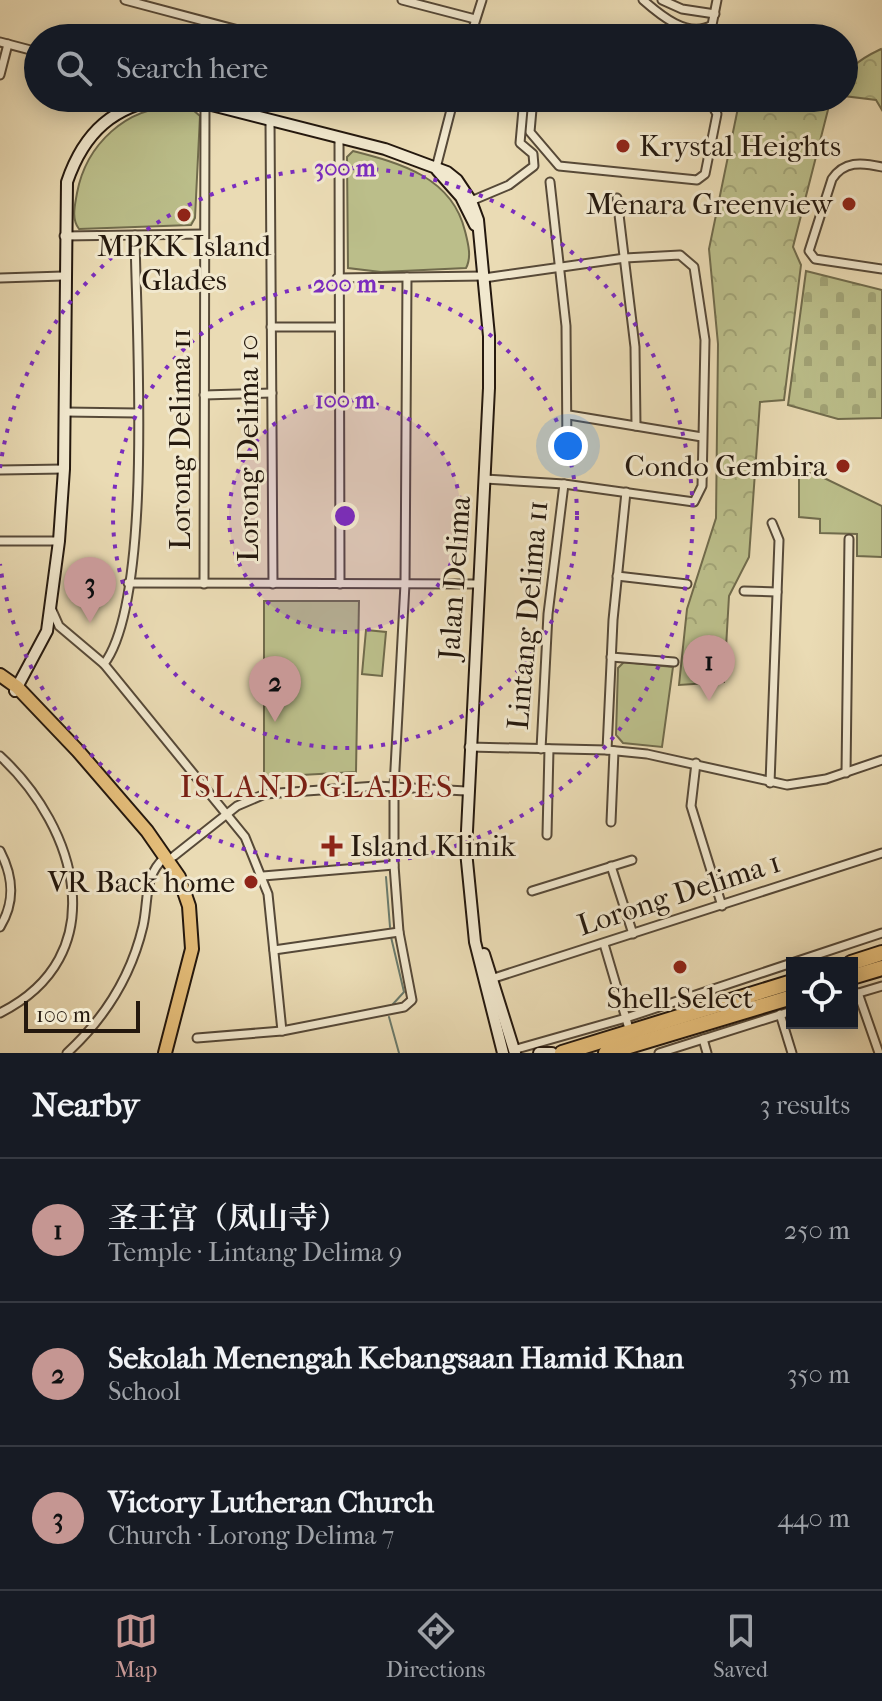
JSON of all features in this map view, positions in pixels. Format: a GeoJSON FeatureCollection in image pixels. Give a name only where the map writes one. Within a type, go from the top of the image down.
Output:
{"type":"FeatureCollection","features":[{"type":"Feature","properties":{"kind":"highway"},"geometry":{"type":"LineString","coordinates":[[858,961],[882,953]]}},
{"type":"Feature","properties":{"kind":"highway"},"geometry":{"type":"LineString","coordinates":[[858,975],[882,968]]}},
{"type":"Feature","properties":{"kind":"highway"},"geometry":{"type":"LineString","coordinates":[[562,1053],[628,1025],[721,1004],[786,984]]}},
{"type":"Feature","properties":{"kind":"highway"},"geometry":{"type":"LineString","coordinates":[[606,1053],[786,999]]}},
{"type":"Feature","properties":{"kind":"main road"},"geometry":{"type":"LineString","coordinates":[[0,675],[147,831],[169,857],[185,890],[192,949],[168,1053]]}},
{"type":"Feature","properties":{"kind":"main road"},"geometry":{"type":"LineString","coordinates":[[0,683],[18,691]]}},
{"type":"Feature","properties":{"kind":"street"},"geometry":{"type":"LineString","coordinates":[[127,0],[207,24]]}},
{"type":"Feature","properties":{"kind":"street"},"geometry":{"type":"LineString","coordinates":[[402,0],[475,19]]}},
{"type":"Feature","properties":{"kind":"street"},"geometry":{"type":"LineString","coordinates":[[474,24],[482,0]]}},
{"type":"Feature","properties":{"kind":"street"},"geometry":{"type":"LineString","coordinates":[[643,0],[677,24]]}},
{"type":"Feature","properties":{"kind":"street"},"geometry":{"type":"LineString","coordinates":[[662,0],[682,9],[715,14]]}},
{"type":"Feature","properties":{"kind":"street"},"geometry":{"type":"LineString","coordinates":[[709,24],[717,0]]}},
{"type":"Feature","properties":{"kind":"street"},"geometry":{"type":"LineString","coordinates":[[0,75],[4,43],[24,48]]}},
{"type":"Feature","properties":{"kind":"street"},"geometry":{"type":"LineString","coordinates":[[18,691],[47,631],[59,541],[65,412],[64,201],[73,164],[95,129],[118,112]]}},
{"type":"Feature","properties":{"kind":"street","name":"Lorong Delima 11"},"geometry":{"type":"LineString","coordinates":[[204,584],[205,112]]}},
{"type":"Feature","properties":{"kind":"street","name":"Jalan Delima"},"geometry":{"type":"LineString","coordinates":[[249,112],[411,157],[457,180],[471,201],[484,277],[489,375],[466,791],[466,851],[481,973],[510,1052]]}},
{"type":"Feature","properties":{"kind":"street"},"geometry":{"type":"LineString","coordinates":[[436,168],[450,112]]}},
{"type":"Feature","properties":{"kind":"street"},"geometry":{"type":"LineString","coordinates":[[471,201],[509,185],[529,172],[535,163],[533,154],[520,143],[523,112]]}},
{"type":"Feature","properties":{"kind":"street"},"geometry":{"type":"LineString","coordinates":[[532,112],[530,132],[559,166],[697,180],[705,174],[716,112]]}},
{"type":"Feature","properties":{"kind":"street","name":"Lorong Delima 10"},"geometry":{"type":"LineString","coordinates":[[270,120],[273,584]]}},
{"type":"Feature","properties":{"kind":"street"},"geometry":{"type":"LineString","coordinates":[[339,137],[337,327],[340,584]]}},
{"type":"Feature","properties":{"kind":"street"},"geometry":{"type":"LineString","coordinates":[[882,167],[847,165],[838,170],[832,179],[809,251],[815,259],[882,269]]}},
{"type":"Feature","properties":{"kind":"street","name":"Jalan Delima"},"geometry":{"type":"LineString","coordinates":[[436,168],[461,197],[477,226]]}},
{"type":"Feature","properties":{"kind":"street"},"geometry":{"type":"LineString","coordinates":[[550,182],[566,326],[567,451]]}},
{"type":"Feature","properties":{"kind":"street"},"geometry":{"type":"LineString","coordinates":[[617,198],[635,347],[636,426]]}},
{"type":"Feature","properties":{"kind":"street"},"geometry":{"type":"LineString","coordinates":[[64,236],[204,234]]}},
{"type":"Feature","properties":{"kind":"street"},"geometry":{"type":"LineString","coordinates":[[104,664],[116,643],[128,583],[137,499],[135,235]]}},
{"type":"Feature","properties":{"kind":"street"},"geometry":{"type":"LineString","coordinates":[[337,278],[484,277],[671,254],[690,260],[694,267],[705,340],[699,498],[688,503],[564,484],[485,479]]}},
{"type":"Feature","properties":{"kind":"street"},"geometry":{"type":"LineString","coordinates":[[0,278],[63,276]]}},
{"type":"Feature","properties":{"kind":"street"},"geometry":{"type":"LineString","coordinates":[[197,1038],[282,1031],[404,1007],[413,994],[399,932],[394,865],[394,787],[405,584],[407,277]]}},
{"type":"Feature","properties":{"kind":"street"},"geometry":{"type":"LineString","coordinates":[[271,327],[337,327]]}},
{"type":"Feature","properties":{"kind":"street"},"geometry":{"type":"LineString","coordinates":[[204,395],[272,393]]}},
{"type":"Feature","properties":{"kind":"street"},"geometry":{"type":"LineString","coordinates":[[65,412],[137,413]]}},
{"type":"Feature","properties":{"kind":"street"},"geometry":{"type":"LineString","coordinates":[[569,415],[702,437]]}},
{"type":"Feature","properties":{"kind":"street"},"geometry":{"type":"LineString","coordinates":[[0,470],[64,469]]}},
{"type":"Feature","properties":{"kind":"street","name":"Lintang Delima 11"},"geometry":{"type":"LineString","coordinates":[[547,835],[548,614],[564,484]]}},
{"type":"Feature","properties":{"kind":"street"},"geometry":{"type":"LineString","coordinates":[[611,822],[611,657],[626,492]]}},
{"type":"Feature","properties":{"kind":"street"},"geometry":{"type":"LineString","coordinates":[[770,783],[779,540],[772,523]]}},
{"type":"Feature","properties":{"kind":"street"},"geometry":{"type":"LineString","coordinates":[[846,773],[849,539]]}},
{"type":"Feature","properties":{"kind":"street"},"geometry":{"type":"LineString","coordinates":[[0,541],[59,541]]}},
{"type":"Feature","properties":{"kind":"street"},"geometry":{"type":"LineString","coordinates":[[617,576],[687,584]]}},
{"type":"Feature","properties":{"kind":"street"},"geometry":{"type":"LineString","coordinates":[[128,583],[478,584]]}},
{"type":"Feature","properties":{"kind":"street"},"geometry":{"type":"LineString","coordinates":[[744,591],[777,592]]}},
{"type":"Feature","properties":{"kind":"street"},"geometry":{"type":"LineString","coordinates":[[51,608],[59,626],[104,664],[245,837],[263,876],[282,1031]]}},
{"type":"Feature","properties":{"kind":"street"},"geometry":{"type":"LineString","coordinates":[[47,631],[74,637]]}},
{"type":"Feature","properties":{"kind":"street"},"geometry":{"type":"LineString","coordinates":[[611,657],[674,662]]}},
{"type":"Feature","properties":{"kind":"street"},"geometry":{"type":"LineString","coordinates":[[469,747],[610,750],[696,763],[770,783],[808,783],[882,760]]}},
{"type":"Feature","properties":{"kind":"street"},"geometry":{"type":"LineString","coordinates":[[0,756],[21,777],[44,812],[74,885],[72,931],[53,971],[29,996],[0,1013]]}},
{"type":"Feature","properties":{"kind":"street"},"geometry":{"type":"LineString","coordinates":[[696,763],[691,806],[722,906]]}},
{"type":"Feature","properties":{"kind":"street"},"geometry":{"type":"LineString","coordinates":[[67,1053],[98,1022],[121,986],[142,927],[150,872],[248,799],[265,794],[394,787],[466,791]]}},
{"type":"Feature","properties":{"kind":"street"},"geometry":{"type":"LineString","coordinates":[[0,851],[8,867],[12,890],[0,927]]}},
{"type":"Feature","properties":{"kind":"street","name":"Lorong Delima 1"},"geometry":{"type":"LineString","coordinates":[[491,979],[882,853]]}},
{"type":"Feature","properties":{"kind":"street"},"geometry":{"type":"LineString","coordinates":[[532,891],[632,860]]}},
{"type":"Feature","properties":{"kind":"street"},"geometry":{"type":"LineString","coordinates":[[263,876],[394,865]]}},
{"type":"Feature","properties":{"kind":"street"},"geometry":{"type":"LineString","coordinates":[[611,866],[633,934]]}},
{"type":"Feature","properties":{"kind":"street"},"geometry":{"type":"LineString","coordinates":[[274,950],[399,932]]}},
{"type":"Feature","properties":{"kind":"street","name":"Jalan Delima"},"geometry":{"type":"LineString","coordinates":[[476,933],[510,1052]]}},
{"type":"Feature","properties":{"kind":"street"},"geometry":{"type":"LineString","coordinates":[[510,1052],[628,1025],[716,989],[882,933]]}},
{"type":"Feature","properties":{"kind":"street"},"geometry":{"type":"LineString","coordinates":[[604,944],[628,1025]]}},
{"type":"Feature","properties":{"kind":"street"},"geometry":{"type":"LineString","coordinates":[[858,993],[882,986]]}},
{"type":"Feature","properties":{"kind":"street"},"geometry":{"type":"LineString","coordinates":[[716,989],[721,1004]]}},
{"type":"Feature","properties":{"kind":"street"},"geometry":{"type":"LineString","coordinates":[[858,1001],[879,1053]]}},
{"type":"Feature","properties":{"kind":"street"},"geometry":{"type":"LineString","coordinates":[[659,1053],[786,1012]]}},
{"type":"Feature","properties":{"kind":"street"},"geometry":{"type":"LineString","coordinates":[[780,1014],[792,1053]]}},
{"type":"Feature","properties":{"kind":"street"},"geometry":{"type":"LineString","coordinates":[[703,1039],[707,1053]]}},
{"type":"Feature","properties":{"kind":"street"},"geometry":{"type":"LineString","coordinates":[[539,1053],[552,1053]]}},
{"type":"Feature","properties":{"kind":"green space"},"geometry":{"type":"Polygon","coordinates":[[[882,51],[882,110],[876,100],[858,98],[858,63],[882,51]]]}},
{"type":"Feature","properties":{"kind":"green space"},"geometry":{"type":"Polygon","coordinates":[[[195,112],[200,116],[195,218],[191,225],[79,229],[74,216],[77,193],[89,159],[111,132],[141,113],[195,112]]]}},
{"type":"Feature","properties":{"kind":"green space"},"geometry":{"type":"Polygon","coordinates":[[[737,112],[827,112],[793,247],[801,265],[784,400],[760,402],[749,557],[729,596],[724,682],[679,685],[687,609],[716,518],[718,344],[709,249],[737,112]]]}},
{"type":"Feature","properties":{"kind":"green space"},"geometry":{"type":"Polygon","coordinates":[[[353,151],[406,167],[422,175],[449,197],[466,236],[469,255],[466,268],[381,272],[348,268],[347,157],[353,151]]]}},
{"type":"Feature","properties":{"kind":"green space"},"geometry":{"type":"Polygon","coordinates":[[[806,271],[882,290],[882,418],[838,419],[788,405],[806,271]]]}},
{"type":"Feature","properties":{"kind":"green space"},"geometry":{"type":"Polygon","coordinates":[[[799,471],[818,475],[882,506],[882,557],[857,556],[857,534],[820,533],[820,519],[799,517],[799,471]]]}},
{"type":"Feature","properties":{"kind":"green space"},"geometry":{"type":"Polygon","coordinates":[[[264,601],[359,601],[356,772],[264,777],[264,601]]]}},
{"type":"Feature","properties":{"kind":"green space"},"geometry":{"type":"Polygon","coordinates":[[[366,630],[386,632],[382,676],[362,674],[366,630]]]}},
{"type":"Feature","properties":{"kind":"green space"},"geometry":{"type":"Polygon","coordinates":[[[624,662],[673,667],[662,747],[623,743],[616,735],[618,668],[624,662]]]}},
{"type":"Feature","properties":{"kind":"waterway"},"geometry":{"type":"LineString","coordinates":[[386,877],[390,927]]}},
{"type":"Feature","properties":{"kind":"waterway"},"geometry":{"type":"LineString","coordinates":[[391,937],[404,992],[393,1004]]}},
{"type":"Feature","properties":{"kind":"waterway"},"geometry":{"type":"LineString","coordinates":[[389,1017],[399,1053]]}},
{"type":"Feature","properties":{"kind":"place","name":"Krystal Heights"},"geometry":{"type":"Point","coordinates":[623,146]}},
{"type":"Feature","properties":{"kind":"place","name":"Menara Greenview"},"geometry":{"type":"Point","coordinates":[849,204]}},
{"type":"Feature","properties":{"kind":"place","name":"MPKK Island Glades"},"geometry":{"type":"Point","coordinates":[184,215]}},
{"type":"Feature","properties":{"kind":"place","name":"Condo Gembira"},"geometry":{"type":"Point","coordinates":[843,466]}},
{"type":"Feature","properties":{"kind":"place","name":"Victory Lutheran Church"},"geometry":{"type":"Point","coordinates":[90,623]}},
{"type":"Feature","properties":{"kind":"place","name":"圣王宫（凤山寺）"},"geometry":{"type":"Point","coordinates":[709,701]}},
{"type":"Feature","properties":{"kind":"place","name":"Sekolah Menengah Kebangsaan Hamid Khan"},"geometry":{"type":"Point","coordinates":[275,722]}},
{"type":"Feature","properties":{"kind":"place","name":"Island Klinik"},"geometry":{"type":"Point","coordinates":[332,846]}},
{"type":"Feature","properties":{"kind":"place","name":"VR Back home"},"geometry":{"type":"Point","coordinates":[251,882]}},
{"type":"Feature","properties":{"kind":"place","name":"Shell Select"},"geometry":{"type":"Point","coordinates":[680,967]}},
{"type":"Feature","properties":{"kind":"district","name":"ISLAND GLADES"},"geometry":{"type":"Point","coordinates":[317,786]}}]}
